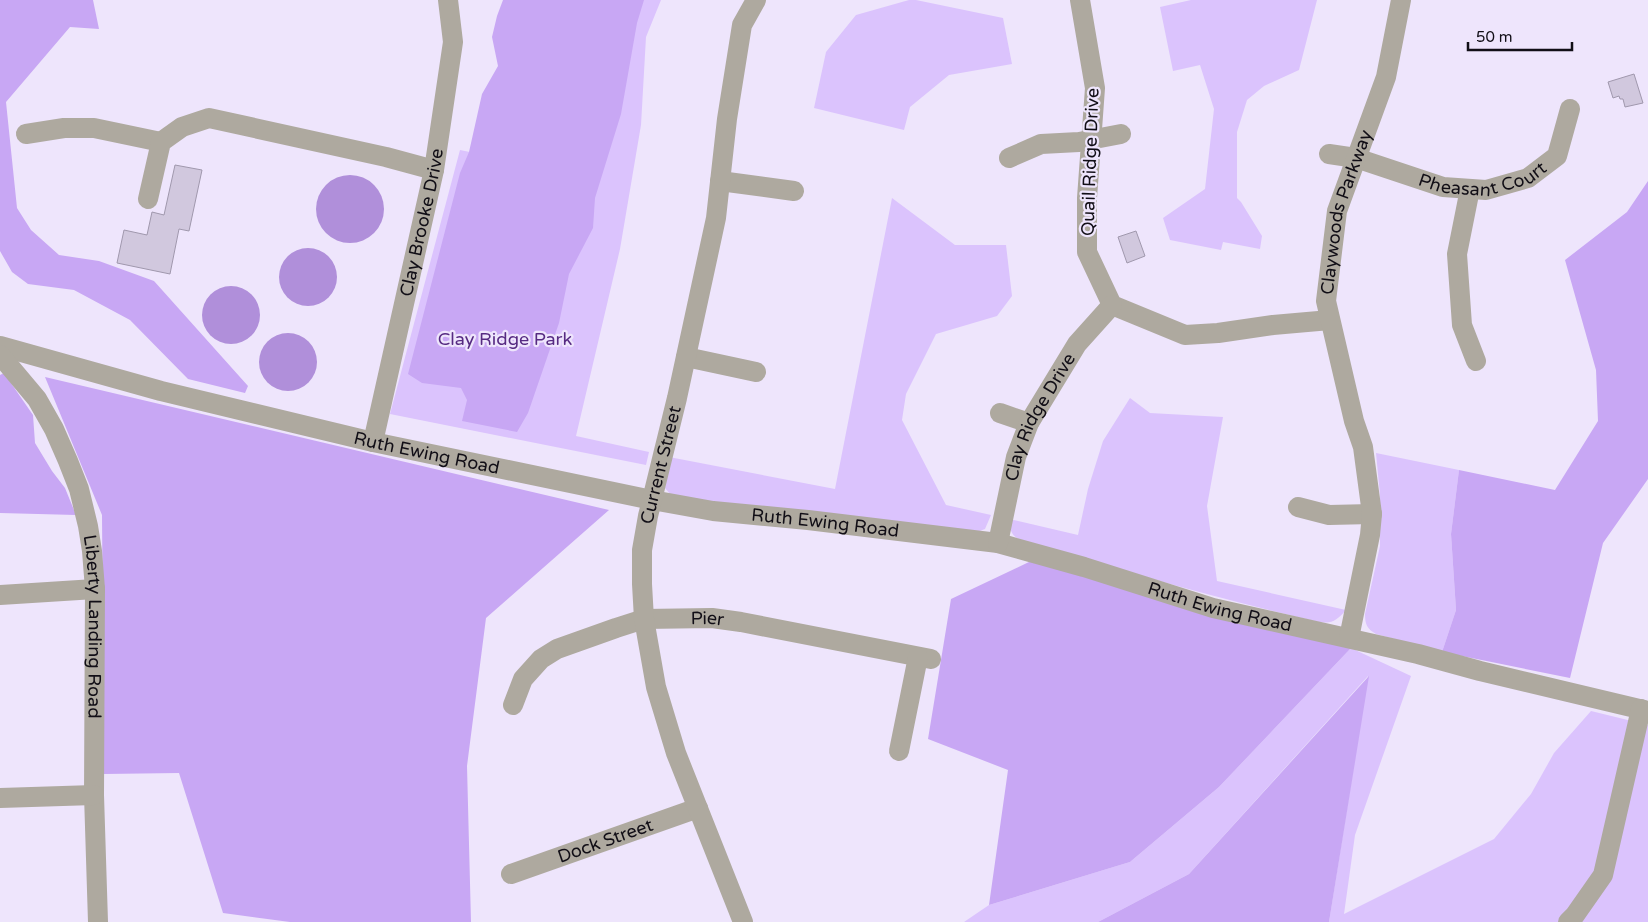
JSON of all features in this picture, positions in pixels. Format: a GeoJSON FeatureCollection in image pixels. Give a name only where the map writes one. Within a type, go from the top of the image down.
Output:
{"type":"FeatureCollection","features":[{"type":"Feature","properties":{"kind":"street","name":"Clay Brooke Drive"},"geometry":{"type":"LineString","coordinates":[[373,442],[434,170],[453,42],[448,0]]}},
{"type":"Feature","properties":{"kind":"street","name":"Current Street"},"geometry":{"type":"LineString","coordinates":[[743,922],[665,720],[654,679],[644,619],[642,550],[716,218],[727,118],[742,25],[756,0]]}},
{"type":"Feature","properties":{"kind":"street","name":"Quail Ridge Drive"},"geometry":{"type":"LineString","coordinates":[[1080,0],[1095,88],[1087,198],[1086,252],[1112,305]]}},
{"type":"Feature","properties":{"kind":"street","name":"Claywoods Parkway"},"geometry":{"type":"LineString","coordinates":[[1349,638],[1370,535],[1372,514],[1363,446],[1354,421],[1326,301],[1337,211],[1386,76],[1400,0]]}},
{"type":"Feature","properties":{"kind":"street","name":"Pheasant Court"},"geometry":{"type":"LineString","coordinates":[[1328,154],[1356,158],[1443,188],[1486,190],[1528,178],[1558,156],[1570,109]]}},
{"type":"Feature","properties":{"kind":"street"},"geometry":{"type":"LineString","coordinates":[[148,199],[161,142],[182,127],[209,118],[377,155],[434,170]]}},
{"type":"Feature","properties":{"kind":"street"},"geometry":{"type":"LineString","coordinates":[[26,134],[64,128],[94,128],[161,142]]}},
{"type":"Feature","properties":{"kind":"street"},"geometry":{"type":"LineString","coordinates":[[1009,158],[1041,144],[1091,141],[1121,134]]}},
{"type":"Feature","properties":{"kind":"street"},"geometry":{"type":"LineString","coordinates":[[720,181],[794,191]]}},
{"type":"Feature","properties":{"kind":"street"},"geometry":{"type":"LineString","coordinates":[[1470,189],[1457,254],[1462,325],[1476,361]]}},
{"type":"Feature","properties":{"kind":"street"},"geometry":{"type":"LineString","coordinates":[[1112,305],[1185,335],[1330,320]]}},
{"type":"Feature","properties":{"kind":"street","name":"Clay Ridge Drive"},"geometry":{"type":"LineString","coordinates":[[998,543],[1016,456],[1029,423],[1078,344],[1112,305]]}},
{"type":"Feature","properties":{"kind":"street","name":"Ruth Ewing Road"},"geometry":{"type":"LineString","coordinates":[[0,346],[161,391],[373,442],[652,500],[714,511],[808,520],[998,543],[1076,564],[1213,608],[1349,638],[1644,710]]}},
{"type":"Feature","properties":{"kind":"street","name":"Liberty Landing Road"},"geometry":{"type":"LineString","coordinates":[[0,355],[37,399],[54,429],[79,489],[88,526],[95,589],[94,795],[98,922]]}},
{"type":"Feature","properties":{"kind":"street"},"geometry":{"type":"LineString","coordinates":[[686,357],[756,372]]}},
{"type":"Feature","properties":{"kind":"street"},"geometry":{"type":"LineString","coordinates":[[1000,413],[1029,423]]}},
{"type":"Feature","properties":{"kind":"street"},"geometry":{"type":"LineString","coordinates":[[1298,507],[1329,515],[1372,514]]}},
{"type":"Feature","properties":{"kind":"street"},"geometry":{"type":"LineString","coordinates":[[0,596],[95,589]]}},
{"type":"Feature","properties":{"kind":"street","name":"Pier"},"geometry":{"type":"LineString","coordinates":[[513,705],[523,679],[541,659],[557,649],[644,619],[712,618],[925,658],[899,751]]}},
{"type":"Feature","properties":{"kind":"street"},"geometry":{"type":"LineString","coordinates":[[1568,922],[1603,875],[1644,710]]}},
{"type":"Feature","properties":{"kind":"street"},"geometry":{"type":"LineString","coordinates":[[0,798],[94,795]]}},
{"type":"Feature","properties":{"kind":"street","name":"Dock Street"},"geometry":{"type":"LineString","coordinates":[[511,874],[698,808]]}},
{"type":"Feature","properties":{"kind":"green space"},"geometry":{"type":"Polygon","coordinates":[[[0,0],[93,0],[99,29],[70,27],[6,102],[17,208],[31,230],[59,255],[99,261],[154,281],[248,386],[245,393],[188,379],[130,320],[74,290],[28,284],[12,272],[0,251],[0,0]]]}},
{"type":"Feature","properties":{"kind":"green space","name":"Clay Ridge Park"},"geometry":{"type":"Polygon","coordinates":[[[503,0],[644,0],[637,23],[621,114],[595,198],[593,228],[569,274],[559,323],[528,413],[517,432],[462,421],[467,400],[461,388],[422,383],[408,374],[460,173],[469,152],[482,94],[498,66],[492,37],[503,0]]]}},
{"type":"Feature","properties":{"kind":"green space","name":"Clay Ridge Park"},"geometry":{"type":"Polygon","coordinates":[[[605,0],[661,0],[646,37],[641,125],[620,249],[576,436],[649,452],[646,465],[390,414],[460,150],[558,170],[605,0]]]}},
{"type":"Feature","properties":{"kind":"green space"},"geometry":{"type":"Polygon","coordinates":[[[909,0],[1003,18],[1012,64],[949,75],[910,107],[904,130],[814,108],[826,52],[856,15],[909,0]]]}},
{"type":"Feature","properties":{"kind":"green space"},"geometry":{"type":"Polygon","coordinates":[[[1191,0],[1317,0],[1299,70],[1264,86],[1247,100],[1237,132],[1237,198],[1262,236],[1260,249],[1223,242],[1221,250],[1170,240],[1163,218],[1205,189],[1214,109],[1200,65],[1173,71],[1160,7],[1191,0]]]}},
{"type":"Feature","properties":{"kind":"green space"},"geometry":{"type":"Polygon","coordinates":[[[1648,181],[1648,479],[1603,543],[1570,678],[1442,652],[1456,610],[1451,534],[1459,470],[1555,490],[1598,421],[1596,370],[1565,260],[1627,212],[1648,181]]]}},
{"type":"Feature","properties":{"kind":"green space"},"geometry":{"type":"Polygon","coordinates":[[[892,198],[955,245],[1006,245],[1012,296],[997,316],[936,334],[906,394],[902,420],[946,505],[991,515],[985,529],[977,532],[681,500],[671,495],[665,488],[669,457],[835,489],[892,198]]]}},
{"type":"Feature","properties":{"kind":"green space"},"geometry":{"type":"Polygon","coordinates":[[[4,373],[33,415],[35,443],[65,488],[76,515],[0,513],[0,375],[4,373]]]}},
{"type":"Feature","properties":{"kind":"green space"},"geometry":{"type":"Polygon","coordinates":[[[45,377],[609,510],[486,618],[467,766],[471,922],[290,922],[223,913],[179,773],[104,774],[102,515],[45,377]]]}},
{"type":"Feature","properties":{"kind":"green space"},"geometry":{"type":"Polygon","coordinates":[[[1130,398],[1150,413],[1223,417],[1207,506],[1217,581],[1346,610],[1340,616],[1331,622],[1319,622],[1281,613],[1206,594],[1020,540],[1013,534],[1009,519],[1078,535],[1088,489],[1103,441],[1130,398]]]}},
{"type":"Feature","properties":{"kind":"green space"},"geometry":{"type":"Polygon","coordinates":[[[1376,453],[1459,470],[1451,534],[1456,610],[1442,652],[1376,634],[1370,630],[1366,623],[1365,614],[1380,546],[1380,495],[1376,453]]]}},
{"type":"Feature","properties":{"kind":"green space"},"geometry":{"type":"Polygon","coordinates":[[[1031,561],[1351,648],[1219,787],[1130,862],[989,905],[1008,770],[928,739],[951,599],[1031,561]]]}},
{"type":"Feature","properties":{"kind":"green space"},"geometry":{"type":"Polygon","coordinates":[[[1351,648],[1411,676],[1355,835],[1344,914],[1494,839],[1531,794],[1554,753],[1591,711],[1648,725],[1648,922],[1329,922],[1368,676],[1189,874],[1098,922],[964,922],[989,905],[1130,862],[1219,787],[1351,648]]]}},
{"type":"Feature","properties":{"kind":"green space"},"geometry":{"type":"Polygon","coordinates":[[[1369,676],[1329,922],[1098,922],[1189,874],[1369,676]]]}},
{"type":"Feature","properties":{"kind":"shaded area"},"geometry":{"type":"Polygon","coordinates":[[[350,175],[363,178],[374,185],[381,196],[384,209],[381,222],[374,233],[363,240],[350,243],[337,240],[326,233],[319,222],[316,209],[319,196],[326,185],[337,178],[350,175]]]}},
{"type":"Feature","properties":{"kind":"shaded area"},"geometry":{"type":"Polygon","coordinates":[[[302,248],[314,248],[329,256],[337,271],[337,283],[329,298],[314,306],[302,306],[287,298],[279,283],[279,271],[287,256],[302,248]]]}},
{"type":"Feature","properties":{"kind":"shaded area"},"geometry":{"type":"Polygon","coordinates":[[[225,286],[237,286],[252,294],[260,309],[260,321],[252,336],[237,344],[225,344],[210,336],[202,321],[202,309],[210,294],[225,286]]]}},
{"type":"Feature","properties":{"kind":"shaded area"},"geometry":{"type":"Polygon","coordinates":[[[282,333],[294,333],[309,341],[317,356],[317,368],[309,383],[294,391],[282,391],[267,383],[259,368],[259,356],[267,341],[282,333]]]}},
{"type":"Feature","properties":{"kind":"building"},"geometry":{"type":"Polygon","coordinates":[[[1634,74],[1643,103],[1625,107],[1623,99],[1620,99],[1619,96],[1613,98],[1608,82],[1634,74]]]}},
{"type":"Feature","properties":{"kind":"building"},"geometry":{"type":"Polygon","coordinates":[[[175,165],[202,170],[189,231],[179,229],[170,274],[117,263],[124,230],[147,235],[152,212],[164,215],[175,165]]]}},
{"type":"Feature","properties":{"kind":"building"},"geometry":{"type":"Polygon","coordinates":[[[1136,231],[1145,256],[1127,263],[1118,237],[1136,231]]]}}]}
